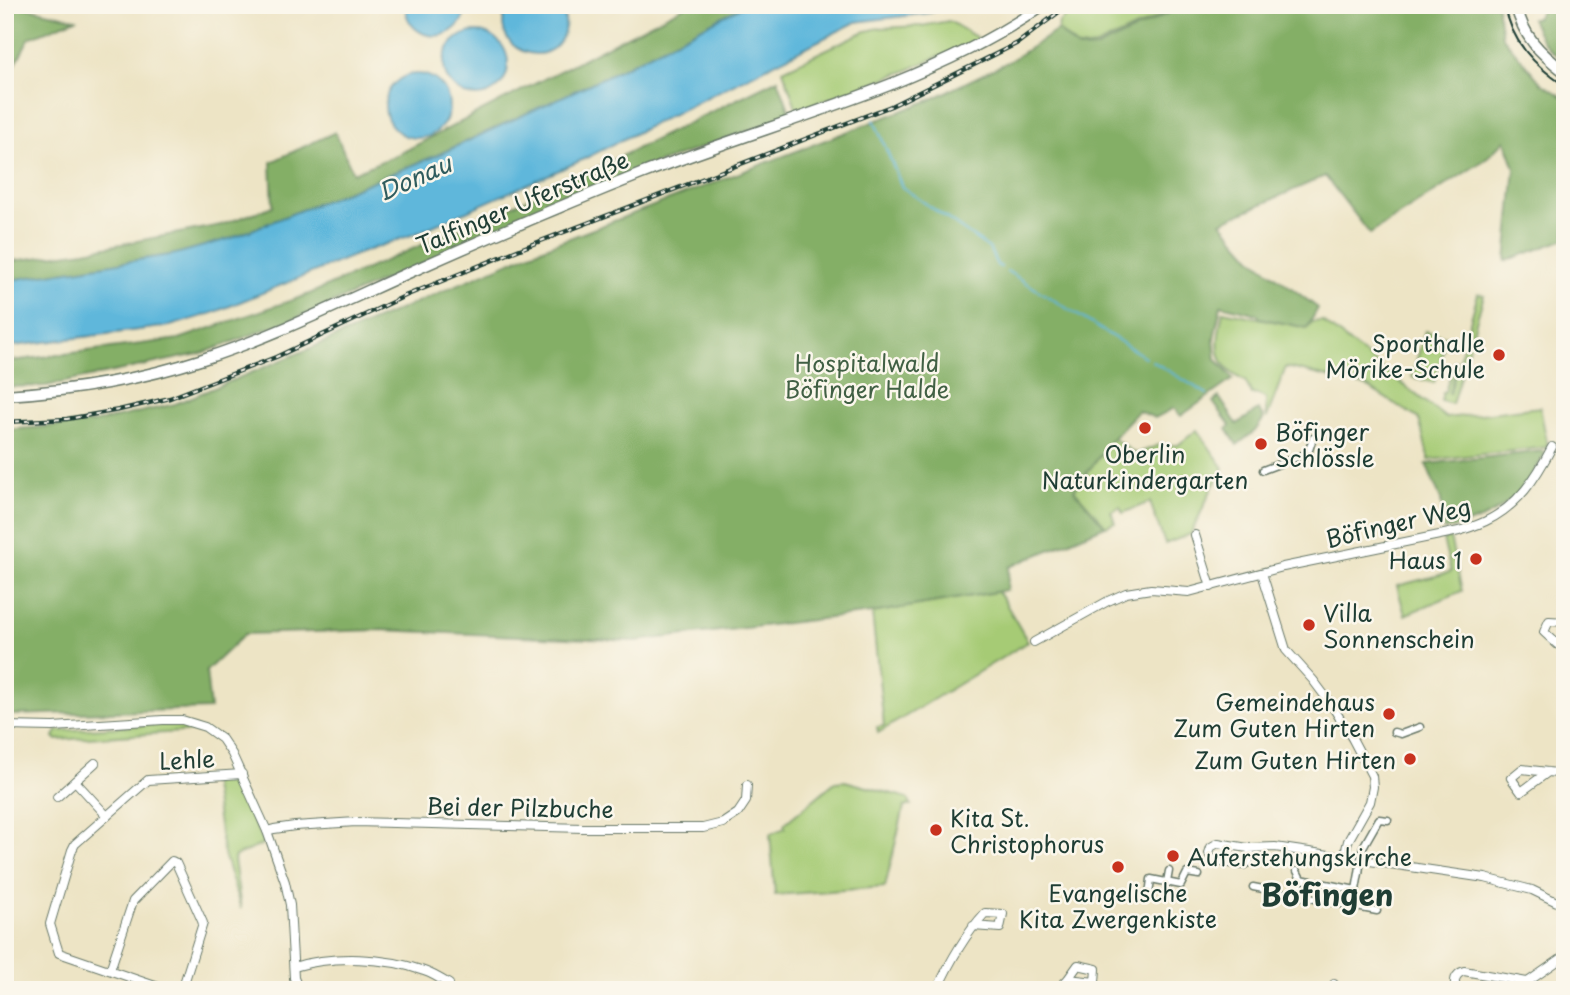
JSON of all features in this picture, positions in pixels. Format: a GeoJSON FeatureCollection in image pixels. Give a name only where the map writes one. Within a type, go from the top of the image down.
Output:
{"type":"FeatureCollection","features":[{"type":"Feature","properties":{"kind":"street","name":"Talfinger Uferstraße"},"geometry":{"type":"LineString","coordinates":[[5,395],[53,392],[114,382],[202,360],[251,342],[533,218],[643,173],[797,120],[928,69],[988,40],[1043,5]]}},
{"type":"Feature","properties":{"kind":"street"},"geometry":{"type":"LineString","coordinates":[[1516,5],[1528,37],[1543,55],[1565,72]]}},
{"type":"Feature","properties":{"kind":"street"},"geometry":{"type":"LineString","coordinates":[[1263,470],[1308,453],[1313,438]]}},
{"type":"Feature","properties":{"kind":"street","name":"Böfinger Weg"},"geometry":{"type":"LineString","coordinates":[[1034,642],[1126,593],[1151,589],[1189,592],[1262,573],[1460,531],[1487,521],[1517,500],[1537,476],[1552,447]]}},
{"type":"Feature","properties":{"kind":"street"},"geometry":{"type":"LineString","coordinates":[[1195,536],[1211,587]]}},
{"type":"Feature","properties":{"kind":"street"},"geometry":{"type":"LineString","coordinates":[[1262,573],[1284,646],[1332,705],[1371,773],[1373,787],[1370,802],[1348,841],[1344,857]]}},
{"type":"Feature","properties":{"kind":"street"},"geometry":{"type":"LineString","coordinates":[[1565,622],[1549,621],[1544,632],[1557,644],[1565,638]]}},
{"type":"Feature","properties":{"kind":"street"},"geometry":{"type":"LineString","coordinates":[[5,726],[52,727],[182,720],[205,727],[222,739],[242,774],[267,831],[285,882],[290,905],[294,978],[298,988],[277,990]]}},
{"type":"Feature","properties":{"kind":"street"},"geometry":{"type":"LineString","coordinates":[[1394,732],[1401,734],[1420,727]]}},
{"type":"Feature","properties":{"kind":"street"},"geometry":{"type":"LineString","coordinates":[[57,797],[94,764]]}},
{"type":"Feature","properties":{"kind":"street"},"geometry":{"type":"LineString","coordinates":[[1548,772],[1565,774]]}},
{"type":"Feature","properties":{"kind":"street","name":"Lehle"},"geometry":{"type":"LineString","coordinates":[[167,990],[59,953],[50,924],[75,844],[148,780],[242,774]]}},
{"type":"Feature","properties":{"kind":"street"},"geometry":{"type":"LineString","coordinates":[[75,781],[107,817]]}},
{"type":"Feature","properties":{"kind":"street","name":"Bei der Pilzbuche"},"geometry":{"type":"LineString","coordinates":[[267,831],[295,826],[356,822],[703,828],[723,823],[738,813],[746,801],[747,785]]}},
{"type":"Feature","properties":{"kind":"street"},"geometry":{"type":"LineString","coordinates":[[1353,907],[1363,847],[1379,819],[1388,820]]}},
{"type":"Feature","properties":{"kind":"street"},"geometry":{"type":"LineString","coordinates":[[1251,848],[1249,862],[1243,865],[1214,860],[1209,853],[1211,847],[1216,844],[1251,848],[1275,847],[1344,857],[1493,880],[1532,890],[1565,906]]}},
{"type":"Feature","properties":{"kind":"street"},"geometry":{"type":"LineString","coordinates":[[110,970],[132,901],[172,861],[176,863],[202,923],[182,990]]}},
{"type":"Feature","properties":{"kind":"street"},"geometry":{"type":"LineString","coordinates":[[1167,882],[1169,871]]}},
{"type":"Feature","properties":{"kind":"street"},"geometry":{"type":"LineString","coordinates":[[1297,871],[1301,879],[1298,896]]}},
{"type":"Feature","properties":{"kind":"street"},"geometry":{"type":"LineString","coordinates":[[1180,893],[1187,873],[1199,875]]}},
{"type":"Feature","properties":{"kind":"street"},"geometry":{"type":"LineString","coordinates":[[1149,895],[1151,879],[1181,885]]}},
{"type":"Feature","properties":{"kind":"street"},"geometry":{"type":"LineString","coordinates":[[1301,879],[1356,890]]}},
{"type":"Feature","properties":{"kind":"street"},"geometry":{"type":"LineString","coordinates":[[1253,887],[1377,911]]}},
{"type":"Feature","properties":{"kind":"street"},"geometry":{"type":"LineString","coordinates":[[937,990],[973,926]]}},
{"type":"Feature","properties":{"kind":"street"},"geometry":{"type":"LineString","coordinates":[[1516,990],[1565,956]]}},
{"type":"Feature","properties":{"kind":"street"},"geometry":{"type":"LineString","coordinates":[[294,967],[325,959],[362,959],[418,969],[449,984]]}},
{"type":"Feature","properties":{"kind":"street"},"geometry":{"type":"LineString","coordinates":[[1458,990],[1455,980],[1457,975],[1463,972],[1527,982]]}},
{"type":"Feature","properties":{"kind":"street"},"geometry":{"type":"LineString","coordinates":[[1057,990],[1068,979]]}},
{"type":"Feature","properties":{"kind":"street"},"geometry":{"type":"LineString","coordinates":[[555,990],[565,990]]}},
{"type":"Feature","properties":{"kind":"green space"},"geometry":{"type":"Polygon","coordinates":[[[5,5],[16,5],[76,19],[29,38],[5,85],[5,5]]]}},
{"type":"Feature","properties":{"kind":"green space"},"geometry":{"type":"Polygon","coordinates":[[[687,5],[745,5],[615,72],[437,155],[232,238],[176,254],[5,281],[5,262],[85,251],[221,225],[273,206],[271,162],[335,132],[353,173],[399,154],[687,5]]]}},
{"type":"Feature","properties":{"kind":"green space"},"geometry":{"type":"Polygon","coordinates":[[[1081,5],[1174,5],[1168,12],[1096,46],[1078,48],[1058,30],[1059,22],[1081,5]]]}},
{"type":"Feature","properties":{"kind":"green space","name":"Hospitalwald Böfinger Halde"},"geometry":{"type":"Polygon","coordinates":[[[1176,5],[1497,5],[1502,36],[1541,83],[1565,98],[1565,239],[1506,261],[1515,168],[1505,140],[1486,159],[1370,234],[1325,176],[1221,222],[1254,260],[1318,308],[1307,328],[1260,318],[1257,314],[1221,305],[1214,338],[1216,359],[1233,379],[1181,416],[1174,408],[1155,418],[1138,411],[1113,438],[1074,490],[1105,526],[1009,567],[1007,590],[872,613],[635,641],[380,630],[245,634],[206,671],[210,709],[11,715],[5,699],[5,430],[92,423],[175,404],[533,252],[930,100],[1008,62],[1058,30],[1078,49],[1097,48],[1169,13],[1176,5]]]}},
{"type":"Feature","properties":{"kind":"green space"},"geometry":{"type":"Polygon","coordinates":[[[1546,5],[1565,5],[1565,62],[1544,43],[1531,18],[1536,18],[1546,5]]]}},
{"type":"Feature","properties":{"kind":"green space"},"geometry":{"type":"Polygon","coordinates":[[[949,21],[976,37],[978,41],[942,60],[939,56],[797,110],[783,70],[863,32],[949,21]]]}},
{"type":"Feature","properties":{"kind":"green space"},"geometry":{"type":"Polygon","coordinates":[[[778,79],[791,115],[634,172],[309,313],[203,353],[46,386],[5,387],[5,362],[179,339],[307,295],[591,171],[778,79]]]}},
{"type":"Feature","properties":{"kind":"green space"},"geometry":{"type":"Polygon","coordinates":[[[1478,294],[1484,295],[1452,404],[1441,401],[1454,361],[1457,362],[1450,393],[1478,294]]]}},
{"type":"Feature","properties":{"kind":"green space"},"geometry":{"type":"Polygon","coordinates":[[[1223,311],[1307,328],[1312,322],[1322,321],[1446,418],[1540,407],[1548,447],[1429,460],[1419,419],[1366,386],[1286,367],[1267,417],[1266,399],[1252,394],[1245,381],[1226,368],[1222,360],[1218,342],[1223,311]]]}},
{"type":"Feature","properties":{"kind":"green space"},"geometry":{"type":"Polygon","coordinates":[[[1425,331],[1447,337],[1434,383],[1412,377],[1425,331]]]}},
{"type":"Feature","properties":{"kind":"green space"},"geometry":{"type":"Polygon","coordinates":[[[1219,397],[1237,424],[1258,410],[1264,418],[1255,431],[1237,445],[1227,429],[1230,425],[1213,402],[1219,397]]]}},
{"type":"Feature","properties":{"kind":"green space"},"geometry":{"type":"Polygon","coordinates":[[[1197,430],[1224,468],[1191,534],[1165,544],[1150,502],[1123,513],[1120,507],[1111,511],[1115,522],[1106,526],[1074,490],[1113,438],[1136,454],[1159,445],[1178,445],[1197,430]]]}},
{"type":"Feature","properties":{"kind":"green space"},"geometry":{"type":"Polygon","coordinates":[[[1543,451],[1545,454],[1533,474],[1511,500],[1481,519],[1444,530],[1441,500],[1426,464],[1543,451]]]}},
{"type":"Feature","properties":{"kind":"green space"},"geometry":{"type":"Polygon","coordinates":[[[1450,538],[1462,591],[1405,615],[1397,586],[1451,572],[1443,540],[1450,538]]]}},
{"type":"Feature","properties":{"kind":"green space"},"geometry":{"type":"Polygon","coordinates":[[[997,592],[1028,642],[878,733],[877,727],[884,726],[872,613],[997,592]]]}},
{"type":"Feature","properties":{"kind":"green space"},"geometry":{"type":"Polygon","coordinates":[[[164,724],[195,728],[205,733],[196,731],[57,740],[54,737],[57,731],[164,724]]]}},
{"type":"Feature","properties":{"kind":"green space"},"geometry":{"type":"Polygon","coordinates":[[[212,780],[234,781],[264,844],[235,856],[241,909],[223,851],[212,780]]]}},
{"type":"Feature","properties":{"kind":"green space"},"geometry":{"type":"Polygon","coordinates":[[[845,781],[904,797],[911,805],[904,807],[885,887],[775,895],[770,834],[785,828],[784,824],[835,782],[845,781]]]}},
{"type":"Feature","properties":{"kind":"water"},"geometry":{"type":"Polygon","coordinates":[[[405,5],[467,5],[463,18],[455,28],[446,34],[435,36],[424,34],[415,28],[408,18],[405,5]]]}},
{"type":"Feature","properties":{"kind":"water"},"geometry":{"type":"Polygon","coordinates":[[[509,5],[560,5],[565,25],[557,45],[546,52],[534,54],[522,51],[512,44],[505,33],[503,20],[509,5]]]}},
{"type":"Feature","properties":{"kind":"water","name":"Donau"},"geometry":{"type":"Polygon","coordinates":[[[745,5],[954,5],[929,13],[856,22],[580,161],[417,233],[355,255],[213,313],[170,326],[5,347],[5,281],[176,254],[232,238],[438,155],[615,72],[745,5]]]}},
{"type":"Feature","properties":{"kind":"water"},"geometry":{"type":"Polygon","coordinates":[[[476,32],[494,38],[502,46],[508,64],[502,82],[494,90],[476,96],[458,90],[450,82],[444,64],[450,46],[458,38],[476,32]]]}},
{"type":"Feature","properties":{"kind":"water"},"geometry":{"type":"Polygon","coordinates":[[[411,74],[423,74],[440,83],[447,94],[447,118],[440,129],[423,138],[411,138],[399,133],[390,124],[385,112],[385,100],[390,88],[399,79],[411,74]]]}},
{"type":"Feature","properties":{"kind":"waterway"},"geometry":{"type":"LineString","coordinates":[[874,120],[902,187],[989,248],[997,265],[1001,267]]}},
{"type":"Feature","properties":{"kind":"waterway"},"geometry":{"type":"LineString","coordinates":[[1007,271],[1145,357]]}},
{"type":"Feature","properties":{"kind":"waterway"},"geometry":{"type":"LineString","coordinates":[[1152,361],[1207,394]]}},
{"type":"Feature","properties":{"kind":"tram line"},"geometry":{"type":"LineString","coordinates":[[1505,5],[1513,30],[1526,52],[1565,86]]}},
{"type":"Feature","properties":{"kind":"railway"},"geometry":{"type":"LineString","coordinates":[[5,422],[67,419],[170,398],[276,357],[405,296],[520,249],[891,106],[1018,43],[1068,5]]}},
{"type":"Feature","properties":{"kind":"place","name":"Sporthalle Mörike-Schule"},"geometry":{"type":"Point","coordinates":[1499,355]}},
{"type":"Feature","properties":{"kind":"place","name":"Oberlin Naturkindergarten"},"geometry":{"type":"Point","coordinates":[1145,428]}},
{"type":"Feature","properties":{"kind":"place","name":"Böfinger Schlössle"},"geometry":{"type":"Point","coordinates":[1261,444]}},
{"type":"Feature","properties":{"kind":"place","name":"Haus 1"},"geometry":{"type":"Point","coordinates":[1476,559]}},
{"type":"Feature","properties":{"kind":"place","name":"Villa Sonnenschein"},"geometry":{"type":"Point","coordinates":[1309,625]}},
{"type":"Feature","properties":{"kind":"place","name":"Gemeindehaus Zum Guten Hirten"},"geometry":{"type":"Point","coordinates":[1389,714]}},
{"type":"Feature","properties":{"kind":"place","name":"Zum Guten Hirten"},"geometry":{"type":"Point","coordinates":[1410,759]}},
{"type":"Feature","properties":{"kind":"place","name":"Kita St. Christophorus"},"geometry":{"type":"Point","coordinates":[936,830]}},
{"type":"Feature","properties":{"kind":"place","name":"Auferstehungskirche"},"geometry":{"type":"Point","coordinates":[1173,856]}},
{"type":"Feature","properties":{"kind":"place","name":"Evangelische Kita Zwergenkiste"},"geometry":{"type":"Point","coordinates":[1118,867]}},
{"type":"Feature","properties":{"kind":"district","name":"Böfingen"},"geometry":{"type":"Point","coordinates":[1327,893]}}]}
